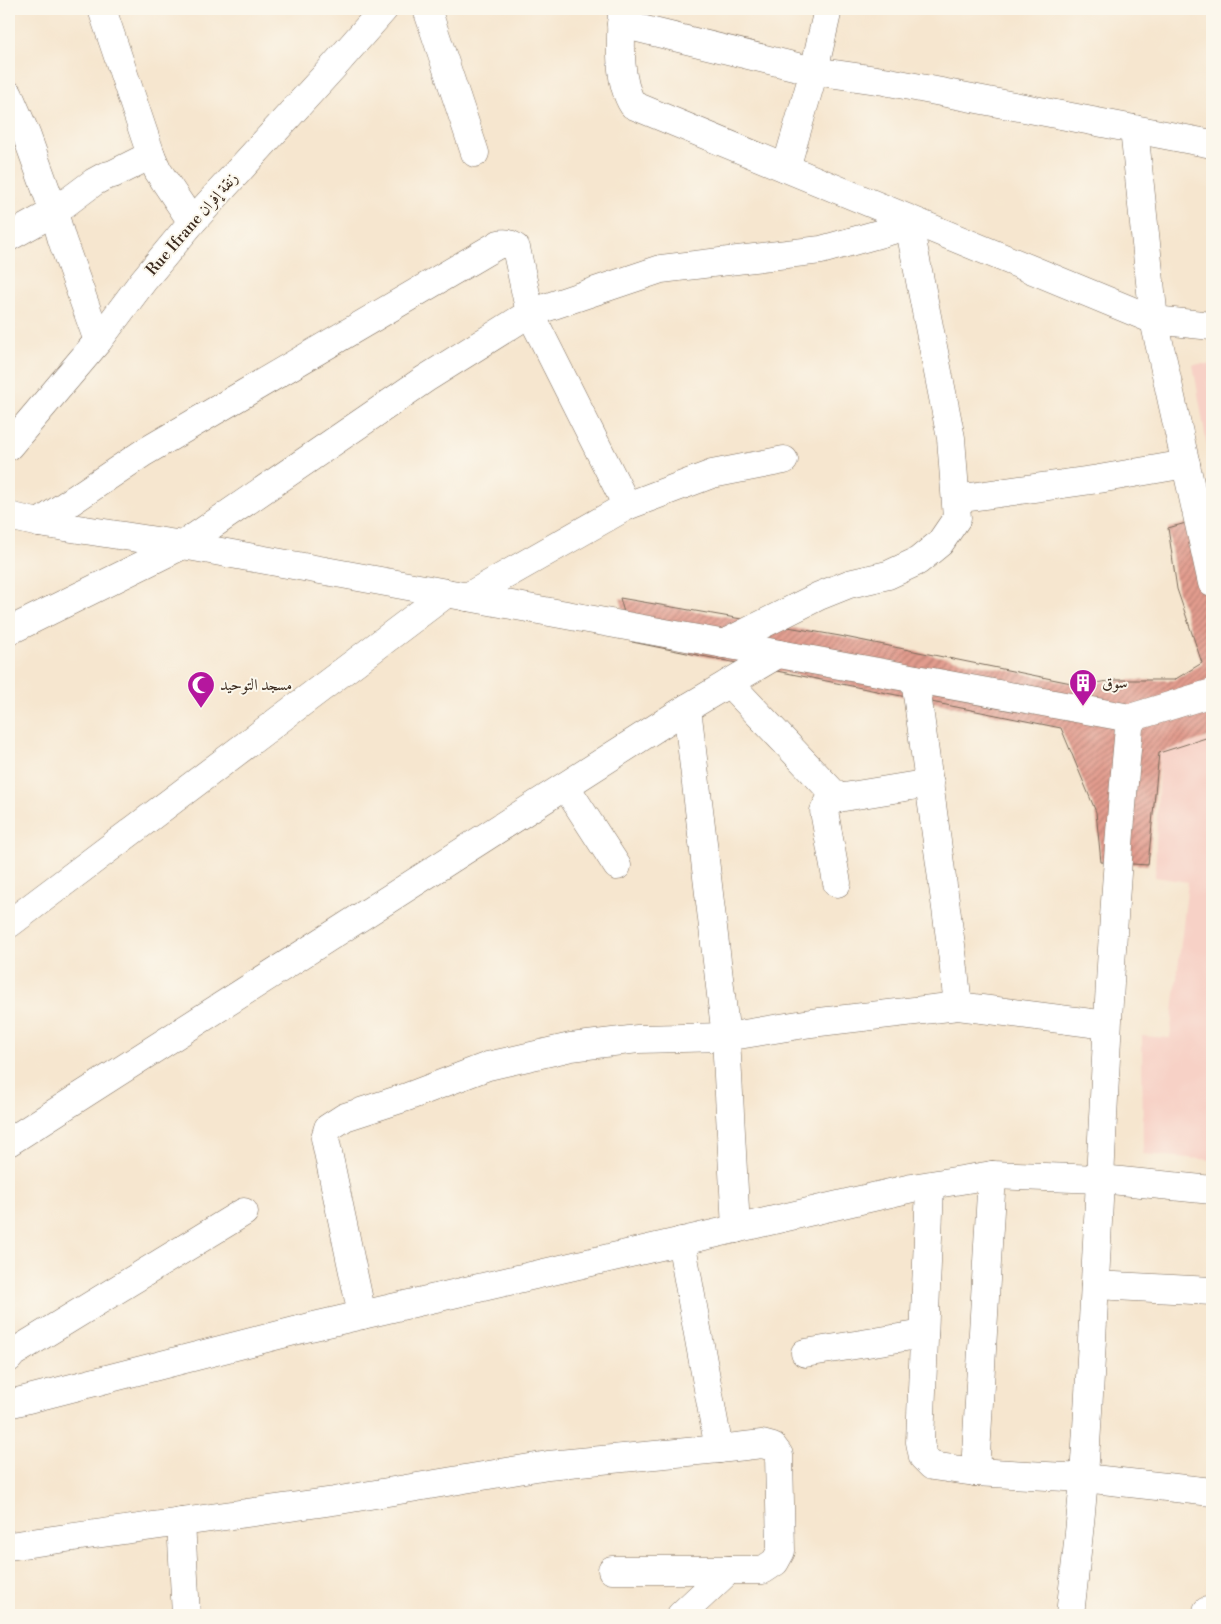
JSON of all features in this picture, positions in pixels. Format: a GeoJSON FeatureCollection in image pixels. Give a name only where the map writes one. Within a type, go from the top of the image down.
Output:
{"type":"FeatureCollection","features":[{"type":"Feature","properties":{"kind":"street"},"geometry":{"type":"LineString","coordinates":[[102,9],[158,171],[192,222]]}},
{"type":"Feature","properties":{"kind":"street","name":"Rue Ifrane زنقة إفران"},"geometry":{"type":"LineString","coordinates":[[9,446],[98,341],[143,281],[192,222],[384,9]]}},
{"type":"Feature","properties":{"kind":"street"},"geometry":{"type":"LineString","coordinates":[[427,9],[475,153]]}},
{"type":"Feature","properties":{"kind":"street"},"geometry":{"type":"LineString","coordinates":[[786,168],[814,70],[828,9]]}},
{"type":"Feature","properties":{"kind":"street"},"geometry":{"type":"LineString","coordinates":[[1212,144],[884,81],[814,70],[622,17],[624,83],[627,96],[632,105],[786,168],[914,224],[1154,320],[1212,326]]}},
{"type":"Feature","properties":{"kind":"street"},"geometry":{"type":"LineString","coordinates":[[9,95],[26,134],[98,341]]}},
{"type":"Feature","properties":{"kind":"street"},"geometry":{"type":"LineString","coordinates":[[1134,129],[1154,320],[1212,583]]}},
{"type":"Feature","properties":{"kind":"street"},"geometry":{"type":"LineString","coordinates":[[9,237],[54,212],[94,182],[151,154]]}},
{"type":"Feature","properties":{"kind":"street"},"geometry":{"type":"LineString","coordinates":[[9,631],[183,546],[425,379],[530,313],[661,269],[821,250],[914,224]]}},
{"type":"Feature","properties":{"kind":"street"},"geometry":{"type":"LineString","coordinates":[[723,644],[819,596],[849,584],[888,575],[918,561],[940,543],[957,518],[951,438],[914,224]]}},
{"type":"Feature","properties":{"kind":"street"},"geometry":{"type":"LineString","coordinates":[[39,523],[142,452],[498,244],[504,243],[512,244],[516,248],[530,313],[627,506]]}},
{"type":"Feature","properties":{"kind":"street"},"geometry":{"type":"LineString","coordinates":[[9,924],[457,595],[627,506],[712,474],[784,460]]}},
{"type":"Feature","properties":{"kind":"street"},"geometry":{"type":"LineString","coordinates":[[956,499],[1099,480],[1186,464]]}},
{"type":"Feature","properties":{"kind":"street"},"geometry":{"type":"LineString","coordinates":[[9,516],[39,523],[183,546],[457,595],[1130,718],[1212,693]]}},
{"type":"Feature","properties":{"kind":"street"},"geometry":{"type":"LineString","coordinates":[[9,1142],[687,708],[778,654]]}},
{"type":"Feature","properties":{"kind":"street"},"geometry":{"type":"LineString","coordinates":[[915,679],[958,1006]]}},
{"type":"Feature","properties":{"kind":"street"},"geometry":{"type":"LineString","coordinates":[[729,683],[838,798]]}},
{"type":"Feature","properties":{"kind":"street"},"geometry":{"type":"LineString","coordinates":[[687,708],[726,1037],[736,1229]]}},
{"type":"Feature","properties":{"kind":"street"},"geometry":{"type":"LineString","coordinates":[[1070,1615],[1084,1478],[1101,1179],[1107,1025],[1120,818],[1130,718]]}},
{"type":"Feature","properties":{"kind":"street"},"geometry":{"type":"LineString","coordinates":[[837,883],[824,810],[829,802],[838,798],[930,783]]}},
{"type":"Feature","properties":{"kind":"street"},"geometry":{"type":"LineString","coordinates":[[566,787],[617,866]]}},
{"type":"Feature","properties":{"kind":"street"},"geometry":{"type":"LineString","coordinates":[[362,1315],[325,1138],[328,1128],[345,1117],[407,1097],[488,1066],[571,1047],[638,1039],[726,1037],[811,1023],[958,1006],[1107,1025]]}},
{"type":"Feature","properties":{"kind":"street"},"geometry":{"type":"LineString","coordinates":[[975,1472],[992,1175]]}},
{"type":"Feature","properties":{"kind":"street"},"geometry":{"type":"LineString","coordinates":[[9,1404],[362,1315],[912,1188],[992,1175],[1101,1179],[1212,1190]]}},
{"type":"Feature","properties":{"kind":"street"},"geometry":{"type":"LineString","coordinates":[[930,1186],[920,1442],[923,1457],[932,1466],[975,1472],[1084,1478],[1212,1492]]}},
{"type":"Feature","properties":{"kind":"street"},"geometry":{"type":"LineString","coordinates":[[9,1358],[13,1353],[244,1212]]}},
{"type":"Feature","properties":{"kind":"street"},"geometry":{"type":"LineString","coordinates":[[681,1242],[719,1449]]}},
{"type":"Feature","properties":{"kind":"street"},"geometry":{"type":"LineString","coordinates":[[1095,1285],[1212,1291]]}},
{"type":"Feature","properties":{"kind":"street"},"geometry":{"type":"LineString","coordinates":[[805,1353],[924,1334]]}},
{"type":"Feature","properties":{"kind":"street"},"geometry":{"type":"LineString","coordinates":[[9,1546],[334,1502],[548,1465],[762,1444],[773,1447],[779,1455],[781,1551],[775,1562],[763,1570],[612,1570]]}},
{"type":"Feature","properties":{"kind":"street"},"geometry":{"type":"LineString","coordinates":[[181,1522],[186,1615]]}},
{"type":"Feature","properties":{"kind":"street"},"geometry":{"type":"LineString","coordinates":[[681,1615],[729,1570]]}},
{"type":"Feature","properties":{"kind":"shaded area"},"geometry":{"type":"Polygon","coordinates":[[[1193,364],[1212,364],[1212,475],[1193,364]]]}},
{"type":"Feature","properties":{"kind":"shaded area"},"geometry":{"type":"Polygon","coordinates":[[[1212,737],[1212,1160],[1143,1154],[1142,1036],[1170,1038],[1188,882],[1155,877],[1159,753],[1212,737]]]}},
{"type":"Feature","properties":{"kind":"building","name":"سوق"},"geometry":{"type":"Polygon","coordinates":[[[1211,516],[1212,736],[1159,753],[1148,865],[1101,862],[1096,812],[1061,728],[632,642],[620,598],[840,636],[1081,685],[1116,680],[1174,680],[1202,663],[1177,589],[1168,528],[1211,516]]]}},
{"type":"Feature","properties":{"kind":"place","name":"سوق"},"geometry":{"type":"Point","coordinates":[1083,707]}},
{"type":"Feature","properties":{"kind":"place","name":"مسجد التوحيد"},"geometry":{"type":"Point","coordinates":[201,709]}}]}
